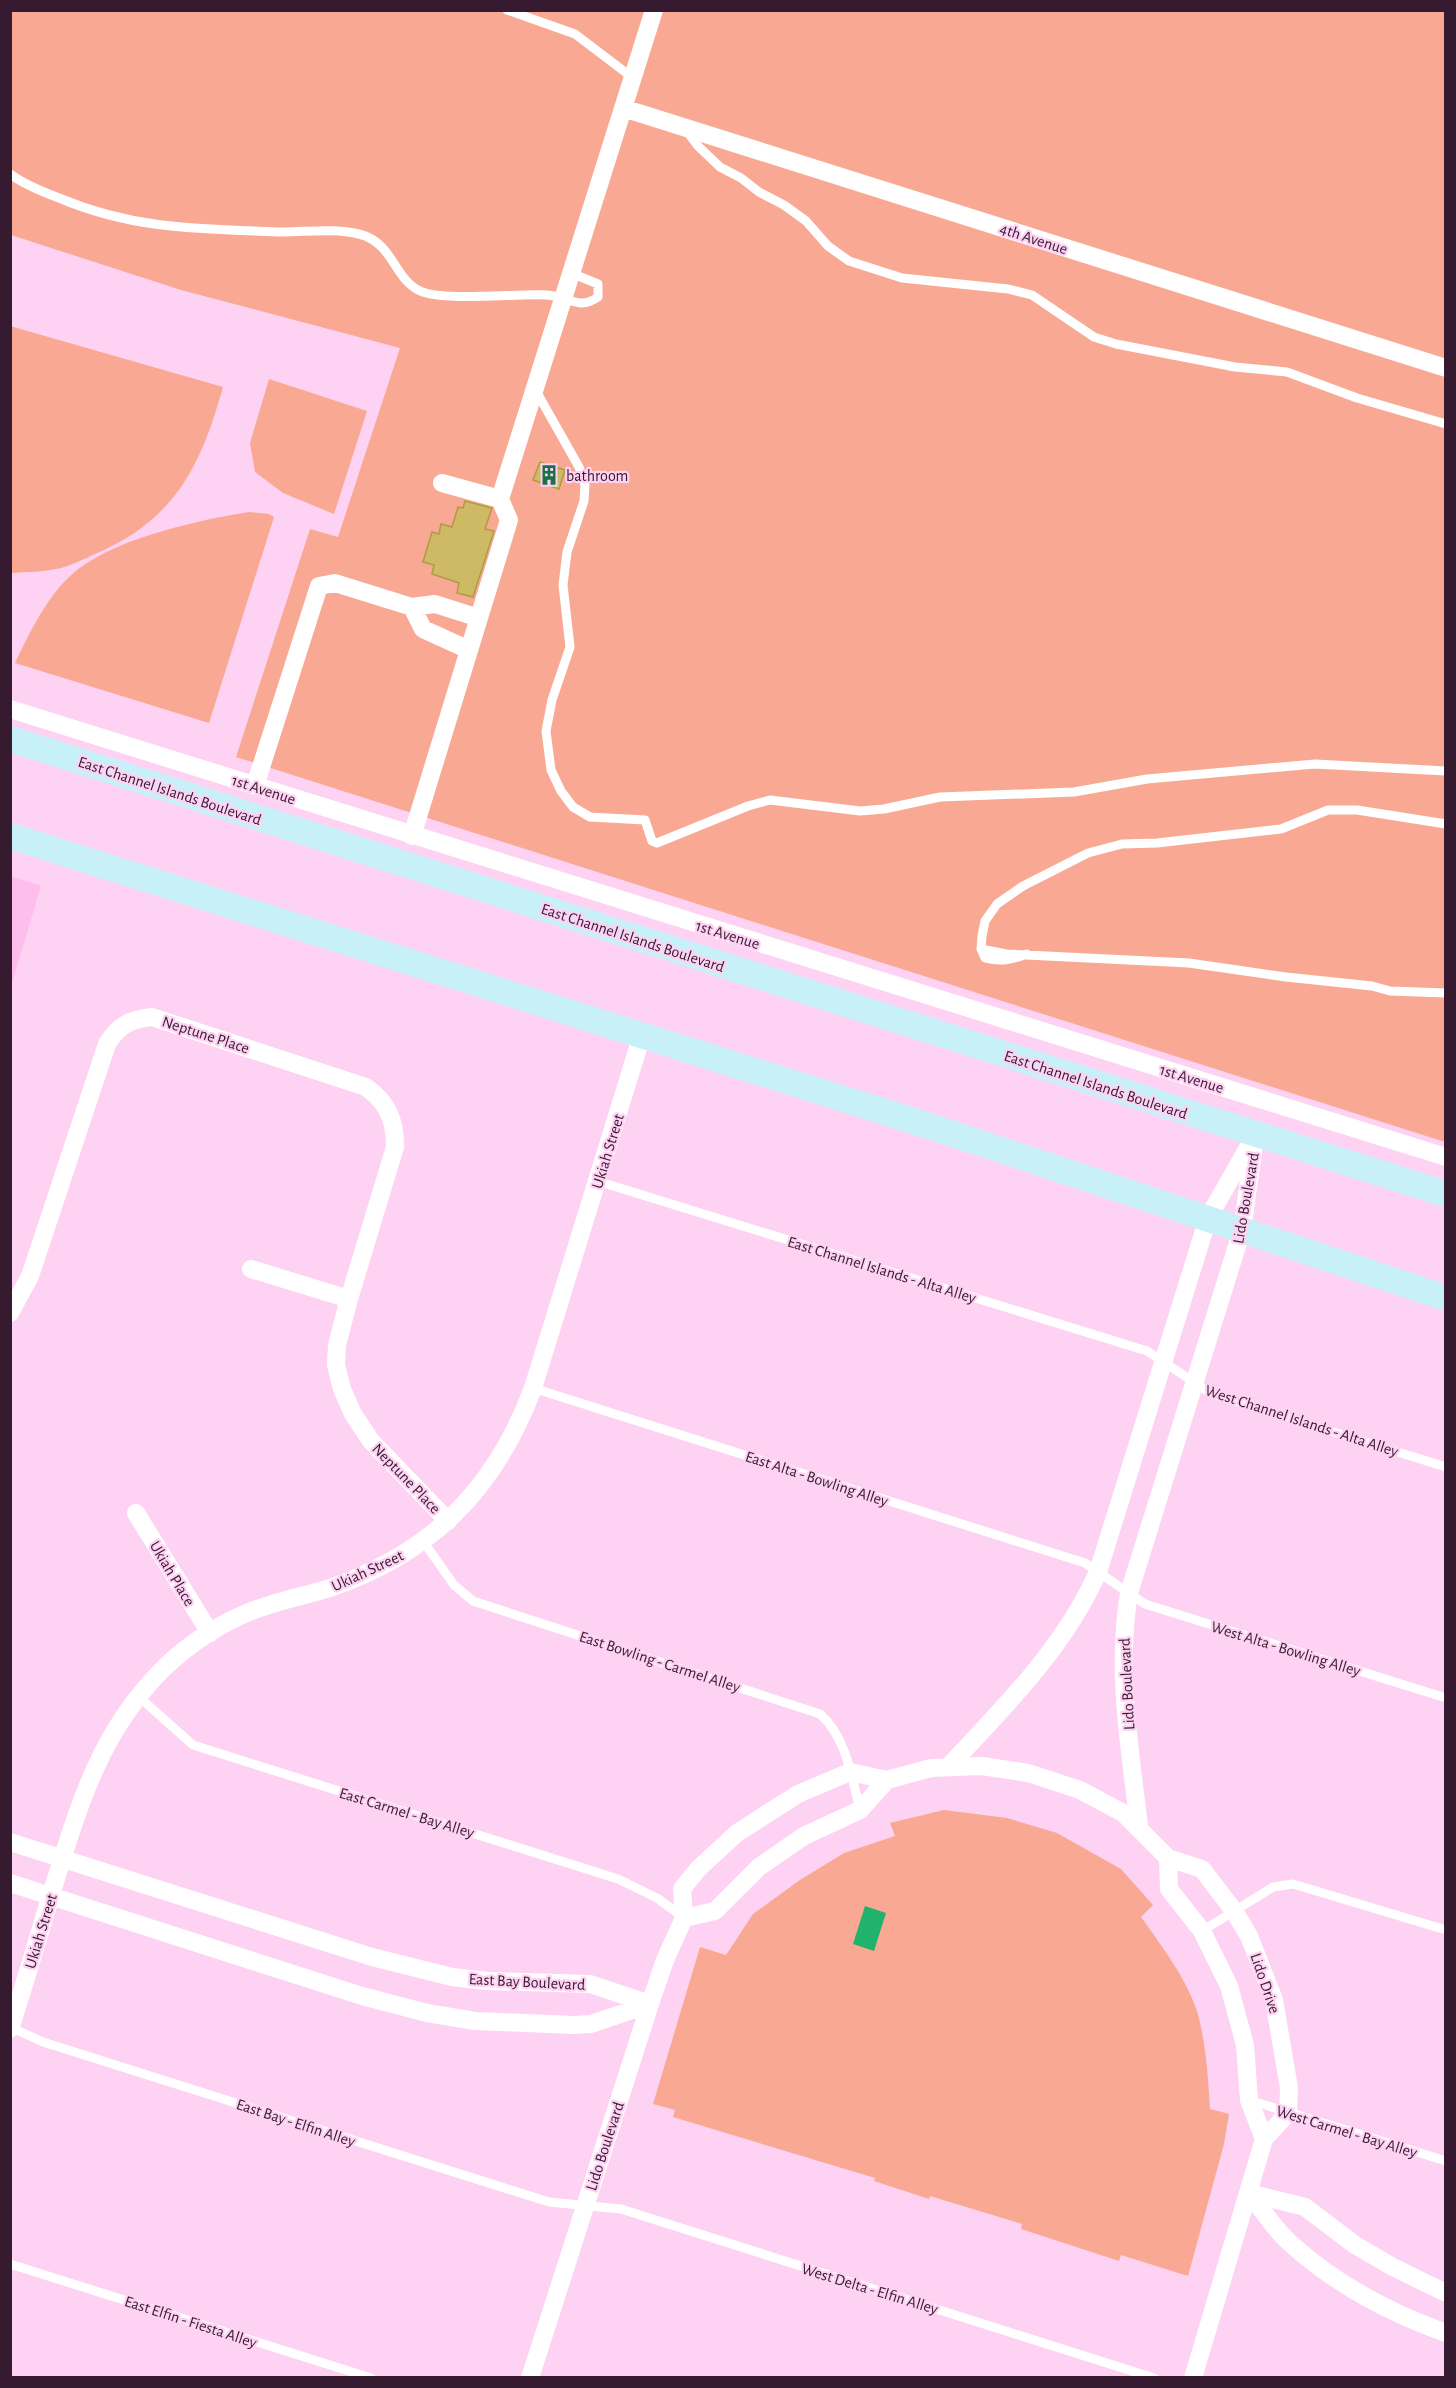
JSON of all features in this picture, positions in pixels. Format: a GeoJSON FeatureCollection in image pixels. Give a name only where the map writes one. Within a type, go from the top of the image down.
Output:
{"type":"FeatureCollection","features":[{"type":"Feature","properties":{"kind":"main road","name":"East Channel Islands Boulevard"},"geometry":{"type":"LineString","coordinates":[[10,739],[1446,1194]]}},
{"type":"Feature","properties":{"kind":"main road"},"geometry":{"type":"LineString","coordinates":[[10,836],[642,1035],[1208,1218],[1446,1298]]}},
{"type":"Feature","properties":{"kind":"street"},"geometry":{"type":"LineString","coordinates":[[412,836],[509,520],[500,499],[654,10]]}},
{"type":"Feature","properties":{"kind":"street","name":"4th Avenue"},"geometry":{"type":"LineString","coordinates":[[623,108],[1446,368]]}},
{"type":"Feature","properties":{"kind":"street"},"geometry":{"type":"LineString","coordinates":[[442,483],[500,499]]}},
{"type":"Feature","properties":{"kind":"street"},"geometry":{"type":"LineString","coordinates":[[255,786],[319,586],[335,583],[412,607],[435,604],[479,618]]}},
{"type":"Feature","properties":{"kind":"street"},"geometry":{"type":"LineString","coordinates":[[412,607],[423,629],[469,650]]}},
{"type":"Feature","properties":{"kind":"street","name":"1st Avenue"},"geometry":{"type":"LineString","coordinates":[[10,709],[1446,1157]]}},
{"type":"Feature","properties":{"kind":"street","name":"Neptune Place"},"geometry":{"type":"LineString","coordinates":[[10,1313],[30,1276],[107,1044],[124,1023],[152,1017],[354,1082],[380,1098],[390,1113],[395,1130],[395,1147],[349,1299],[337,1345],[336,1365],[342,1389],[353,1414],[371,1441],[448,1521]]}},
{"type":"Feature","properties":{"kind":"street","name":"Ukiah Street"},"geometry":{"type":"LineString","coordinates":[[11,2028],[62,1859],[92,1770],[118,1722],[138,1696],[163,1669],[210,1633],[266,1605],[361,1576],[390,1563],[448,1521],[484,1483],[503,1455],[533,1388],[642,1035]]}},
{"type":"Feature","properties":{"kind":"street","name":"Lido Boulevard"},"geometry":{"type":"LineString","coordinates":[[950,1765],[1056,1647],[1078,1613],[1098,1572],[1208,1218],[1256,1134]]}},
{"type":"Feature","properties":{"kind":"street","name":"Lido Boulevard"},"geometry":{"type":"LineString","coordinates":[[1139,1826],[1122,1684],[1123,1630],[1129,1593],[1242,1230],[1256,1134]]}},
{"type":"Feature","properties":{"kind":"street"},"geometry":{"type":"LineString","coordinates":[[251,1269],[349,1299]]}},
{"type":"Feature","properties":{"kind":"street","name":"Ukiah Place"},"geometry":{"type":"LineString","coordinates":[[136,1513],[210,1633]]}},
{"type":"Feature","properties":{"kind":"street"},"geometry":{"type":"LineString","coordinates":[[850,1772],[887,1780],[950,1765],[1003,1769],[1052,1780],[1107,1803],[1139,1826]]}},
{"type":"Feature","properties":{"kind":"street","name":"Lido Boulevard"},"geometry":{"type":"LineString","coordinates":[[530,2378],[650,2004],[665,1960],[684,1918],[682,1889],[698,1869],[736,1833],[798,1794],[850,1772]]}},
{"type":"Feature","properties":{"kind":"street"},"geometry":{"type":"LineString","coordinates":[[684,1918],[715,1911],[759,1867],[804,1836],[860,1810],[887,1780]]}},
{"type":"Feature","properties":{"kind":"street","name":"Lido Drive"},"geometry":{"type":"LineString","coordinates":[[1139,1826],[1168,1858],[1202,1869],[1234,1911],[1264,1970],[1274,2000],[1288,2079],[1288,2113]]}},
{"type":"Feature","properties":{"kind":"street","name":"East Bay Boulevard"},"geometry":{"type":"LineString","coordinates":[[10,1842],[372,1957],[420,1970],[487,1981],[590,1984],[650,2004]]}},
{"type":"Feature","properties":{"kind":"street"},"geometry":{"type":"LineString","coordinates":[[1168,1858],[1169,1889],[1202,1931],[1229,1986],[1239,2016],[1249,2100],[1264,2139]]}},
{"type":"Feature","properties":{"kind":"street"},"geometry":{"type":"LineString","coordinates":[[10,1883],[362,1996],[435,2014],[475,2021],[574,2025],[591,2024],[650,2004]]}},
{"type":"Feature","properties":{"kind":"street"},"geometry":{"type":"LineString","coordinates":[[1193,2378],[1264,2139],[1288,2113]]}},
{"type":"Feature","properties":{"kind":"street"},"geometry":{"type":"LineString","coordinates":[[1249,2193],[1305,2207],[1365,2250],[1419,2281],[1446,2292]]}},
{"type":"Feature","properties":{"kind":"street"},"geometry":{"type":"LineString","coordinates":[[1249,2193],[1288,2242],[1320,2266],[1354,2289],[1408,2318],[1446,2333]]}},
{"type":"Feature","properties":{"kind":"lane"},"geometry":{"type":"LineString","coordinates":[[508,11],[575,34],[633,78]]}},
{"type":"Feature","properties":{"kind":"lane"},"geometry":{"type":"LineString","coordinates":[[685,128],[698,146],[720,167],[784,205],[806,221],[828,246],[849,261],[902,278],[1008,289],[1032,295],[1094,337],[1116,344],[1235,367],[1287,372],[1357,398],[1446,424]]}},
{"type":"Feature","properties":{"kind":"lane"},"geometry":{"type":"LineString","coordinates":[[10,174],[40,191],[86,210],[136,223],[189,229],[335,231],[359,234],[377,242],[390,254],[406,280],[421,291],[479,296],[550,295],[562,300],[589,304],[598,297],[598,284],[571,273]]}},
{"type":"Feature","properties":{"kind":"lane"},"geometry":{"type":"LineString","coordinates":[[534,389],[579,467],[585,485],[584,501],[567,552],[563,585],[570,647],[546,731],[551,770],[561,791],[573,807],[590,817],[645,820],[652,841],[657,843],[690,832],[748,806],[770,800],[860,811],[884,809],[940,797],[1074,792],[1147,779],[1304,765],[1446,771]]}},
{"type":"Feature","properties":{"kind":"lane"},"geometry":{"type":"LineString","coordinates":[[1446,824],[1356,810],[1328,810],[1281,829],[1157,843],[1122,844],[1088,853],[1023,886],[997,904],[985,921],[981,949],[985,957],[998,961],[1027,954],[1189,963],[1372,986],[1390,991],[1446,993]]}},
{"type":"Feature","properties":{"kind":"lane","name":"East Channel Islands - Alta Alley"},"geometry":{"type":"LineString","coordinates":[[597,1181],[1147,1351],[1164,1362]]}},
{"type":"Feature","properties":{"kind":"lane","name":"West Channel Islands - Alta Alley"},"geometry":{"type":"LineString","coordinates":[[1164,1362],[1212,1394],[1446,1467]]}},
{"type":"Feature","properties":{"kind":"lane","name":"East Alta - Bowling Alley"},"geometry":{"type":"LineString","coordinates":[[533,1388],[1084,1563],[1129,1593]]}},
{"type":"Feature","properties":{"kind":"lane","name":"East Bowling - Carmel Alley"},"geometry":{"type":"LineString","coordinates":[[423,1541],[454,1585],[473,1601],[820,1714],[834,1728],[850,1772],[860,1810]]}},
{"type":"Feature","properties":{"kind":"lane","name":"West Alta - Bowling Alley"},"geometry":{"type":"LineString","coordinates":[[1129,1593],[1145,1604],[1446,1698]]}},
{"type":"Feature","properties":{"kind":"lane","name":"East Carmel - Bay Alley"},"geometry":{"type":"LineString","coordinates":[[138,1696],[193,1745],[618,1879],[657,1898],[684,1918]]}},
{"type":"Feature","properties":{"kind":"lane"},"geometry":{"type":"LineString","coordinates":[[1202,1931],[1273,1887],[1293,1884],[1446,1930]]}},
{"type":"Feature","properties":{"kind":"lane","name":"East Bay - Elfin Alley"},"geometry":{"type":"LineString","coordinates":[[11,2028],[43,2042],[549,2202],[584,2206]]}},
{"type":"Feature","properties":{"kind":"lane","name":"West Carmel - Bay Alley"},"geometry":{"type":"LineString","coordinates":[[1249,2100],[1446,2161]]}},
{"type":"Feature","properties":{"kind":"lane","name":"West Delta - Elfin Alley"},"geometry":{"type":"LineString","coordinates":[[584,2206],[621,2209],[1154,2378]]}},
{"type":"Feature","properties":{"kind":"lane","name":"East Elfin - Fiesta Alley"},"geometry":{"type":"LineString","coordinates":[[10,2264],[371,2378]]}},
{"type":"Feature","properties":{"kind":"shaded area"},"geometry":{"type":"Polygon","coordinates":[[[11,11],[1445,11],[1445,1142],[236,757],[310,529],[338,537],[400,348],[181,290],[11,235],[11,11]]]}},
{"type":"Feature","properties":{"kind":"shaded area"},"geometry":{"type":"Polygon","coordinates":[[[10,326],[223,387],[205,442],[194,466],[165,507],[146,525],[123,540],[65,567],[36,572],[11,573],[10,326]]]}},
{"type":"Feature","properties":{"kind":"shaded area"},"geometry":{"type":"Polygon","coordinates":[[[269,379],[367,411],[334,514],[283,493],[255,472],[250,443],[269,379]]]}},
{"type":"Feature","properties":{"kind":"shaded area"},"geometry":{"type":"Polygon","coordinates":[[[249,512],[269,514],[274,517],[209,723],[15,663],[52,596],[69,577],[86,564],[106,552],[154,534],[249,512]]]}},
{"type":"Feature","properties":{"kind":"shaded area"},"geometry":{"type":"Polygon","coordinates":[[[10,876],[41,886],[11,986],[10,876]]]}},
{"type":"Feature","properties":{"kind":"shaded area"},"geometry":{"type":"Polygon","coordinates":[[[944,1810],[1007,1818],[1057,1833],[1121,1869],[1153,1905],[1141,1917],[1179,1972],[1196,2008],[1204,2045],[1210,2109],[1229,2114],[1224,2144],[1188,2276],[1121,2255],[1119,2261],[1021,2229],[1022,2224],[930,2196],[929,2199],[874,2181],[875,2178],[673,2117],[675,2110],[653,2104],[700,1947],[726,1955],[753,1914],[800,1880],[844,1853],[895,1836],[890,1823],[944,1810]]]}},
{"type":"Feature","properties":{"kind":"shaded area"},"geometry":{"type":"Polygon","coordinates":[[[865,1906],[886,1913],[874,1951],[853,1944],[865,1906]]]}},
{"type":"Feature","properties":{"kind":"building","name":"bathroom"},"geometry":{"type":"Polygon","coordinates":[[[540,462],[565,470],[559,489],[533,480],[540,462]]]}},
{"type":"Feature","properties":{"kind":"building"},"geometry":{"type":"Polygon","coordinates":[[[465,501],[492,508],[485,529],[494,531],[473,597],[457,593],[459,583],[432,574],[434,565],[423,562],[432,532],[439,534],[441,524],[452,527],[458,507],[463,508],[465,501]]]}},
{"type":"Feature","properties":{"kind":"place","name":"bathroom"},"geometry":{"type":"Point","coordinates":[549,475]}}]}
